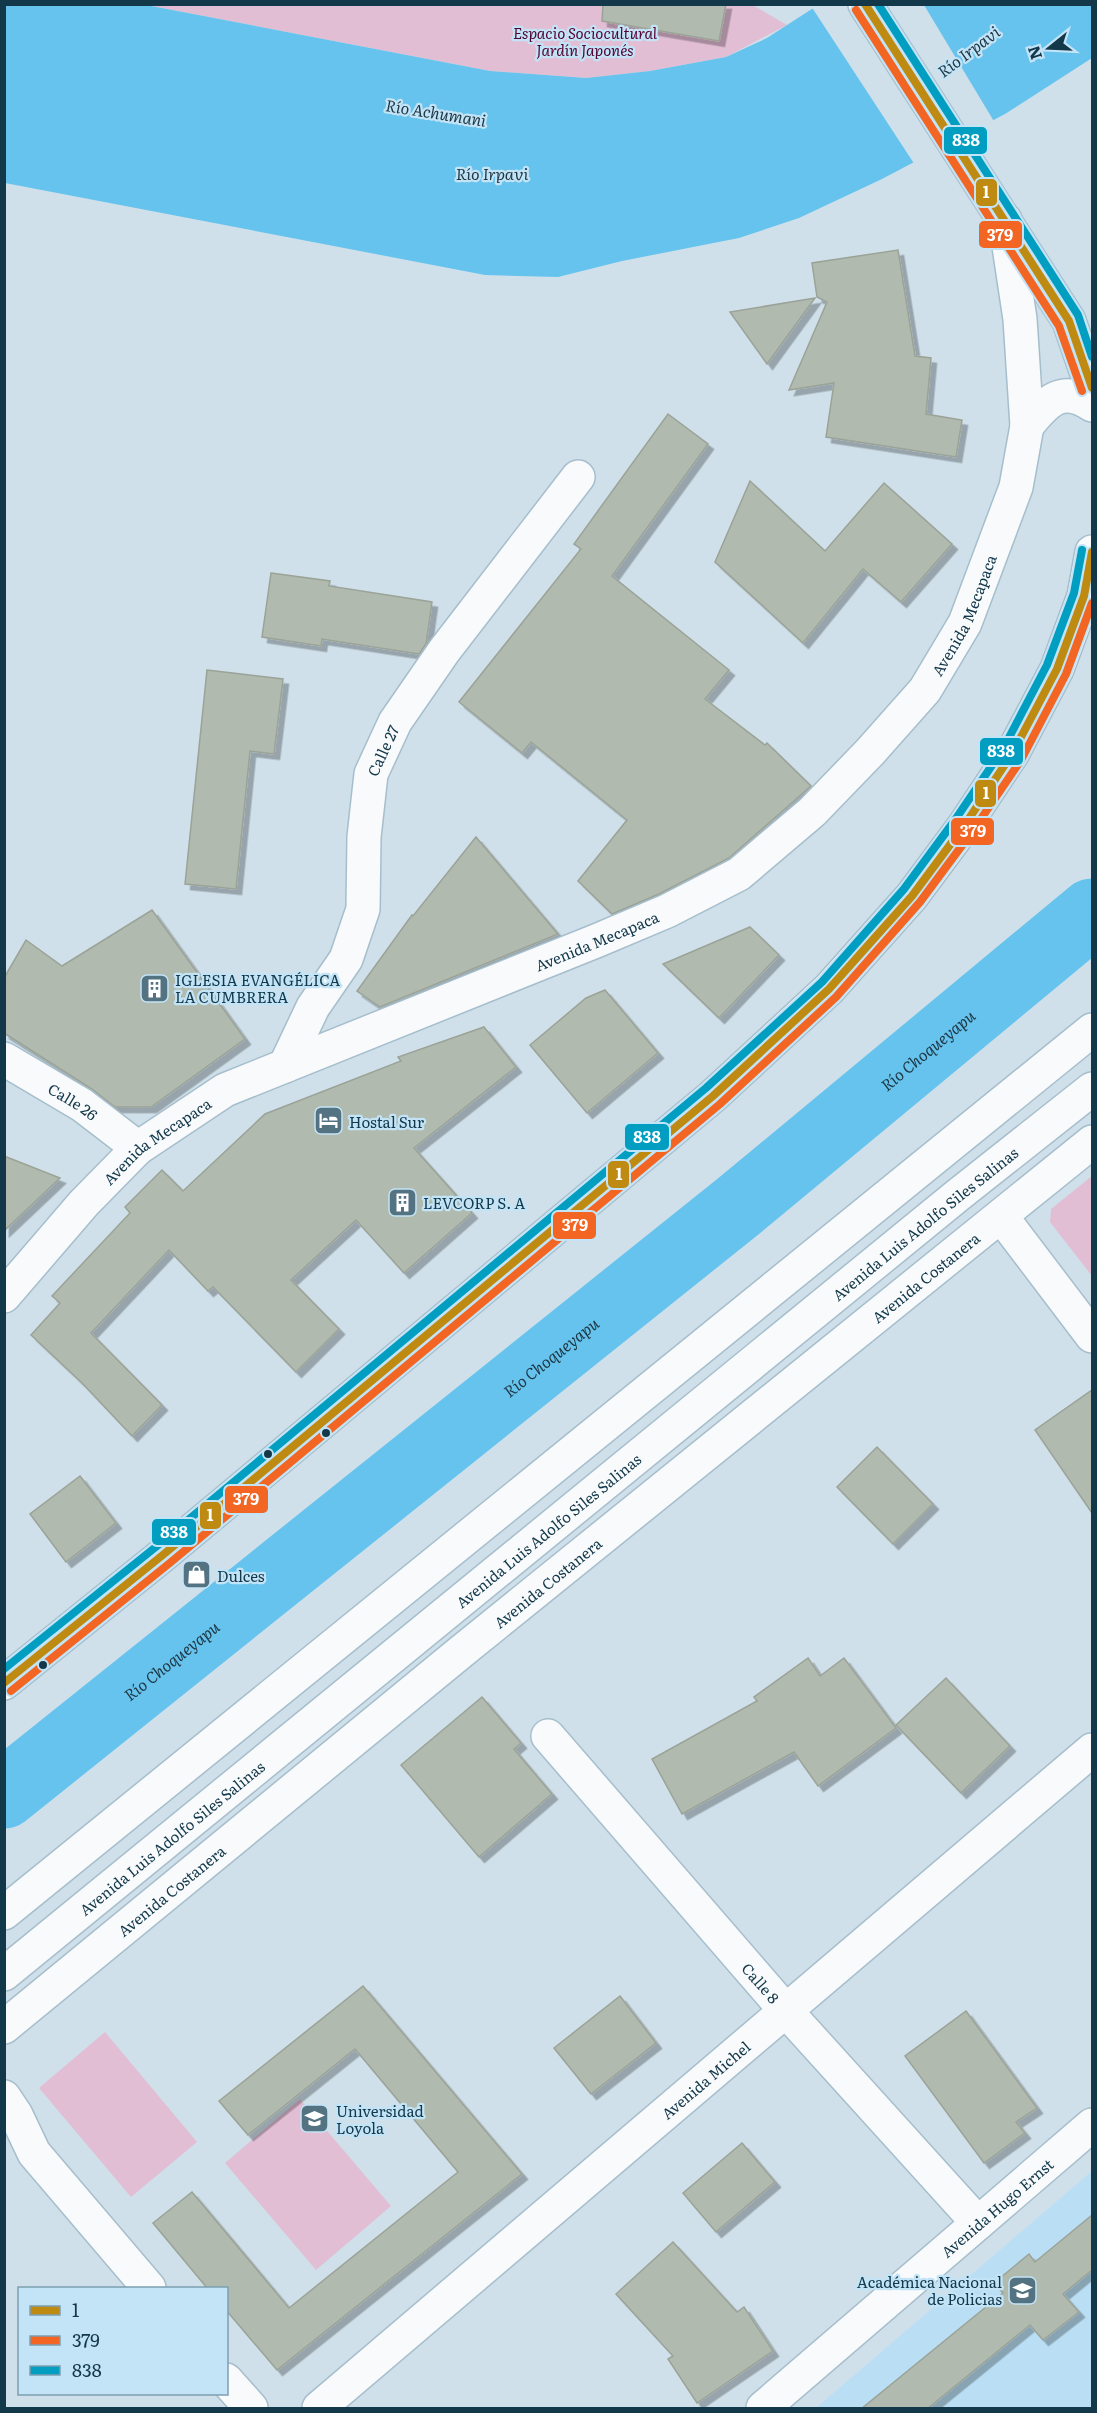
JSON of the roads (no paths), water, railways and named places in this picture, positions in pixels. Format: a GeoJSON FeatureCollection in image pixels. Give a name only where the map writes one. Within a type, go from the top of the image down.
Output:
{"type":"FeatureCollection","features":[{"type":"Feature","properties":{"kind":"street"},"geometry":{"type":"LineString","coordinates":[[865,4],[1069,321],[1092,388]]}},
{"type":"Feature","properties":{"kind":"street","name":"Avenida Mecapaca"},"geometry":{"type":"LineString","coordinates":[[4,1296],[84,1203],[138,1148],[225,1090],[667,911],[739,874],[813,812],[870,752],[925,690],[965,623],[1016,487],[1027,426],[1020,319],[1005,220]]}},
{"type":"Feature","properties":{"kind":"street"},"geometry":{"type":"LineString","coordinates":[[1027,426],[1044,405],[1061,395],[1082,398],[1092,405]]}},
{"type":"Feature","properties":{"kind":"street","name":"Calle 27"},"geometry":{"type":"LineString","coordinates":[[285,1066],[313,1007],[346,959],[363,909],[364,837],[370,774],[395,722],[444,651],[578,477]]}},
{"type":"Feature","properties":{"kind":"street"},"geometry":{"type":"LineString","coordinates":[[4,1683],[164,1554],[713,1096],[829,989],[912,896],[964,826],[1012,754],[1057,669],[1084,596],[1092,552]]}},
{"type":"Feature","properties":{"kind":"street"},"geometry":{"type":"LineString","coordinates":[[4,1912],[1092,1030]]}},
{"type":"Feature","properties":{"kind":"street","name":"Calle 26"},"geometry":{"type":"LineString","coordinates":[[4,1059],[82,1105],[138,1148]]}},
{"type":"Feature","properties":{"kind":"street","name":"Avenida Luis Adolfo Siles Salinas"},"geometry":{"type":"LineString","coordinates":[[4,1974],[958,1195],[1092,1089]]}},
{"type":"Feature","properties":{"kind":"street","name":"Avenida Costanera"},"geometry":{"type":"LineString","coordinates":[[5,2028],[462,1651],[1092,1142]]}},
{"type":"Feature","properties":{"kind":"street"},"geometry":{"type":"LineString","coordinates":[[1001,1216],[1092,1336]]}},
{"type":"Feature","properties":{"kind":"street","name":"Calle 8"},"geometry":{"type":"LineString","coordinates":[[548,1736],[787,2012],[978,2223]]}},
{"type":"Feature","properties":{"kind":"street","name":"Avenida Michel"},"geometry":{"type":"LineString","coordinates":[[319,2409],[1092,1750]]}},
{"type":"Feature","properties":{"kind":"street"},"geometry":{"type":"LineString","coordinates":[[4,2097],[16,2115],[34,2153],[147,2287]]}},
{"type":"Feature","properties":{"kind":"street","name":"Avenida Hugo Ernst"},"geometry":{"type":"LineString","coordinates":[[763,2409],[1092,2125]]}},
{"type":"Feature","properties":{"kind":"street"},"geometry":{"type":"LineString","coordinates":[[4,2134],[34,2153]]}},
{"type":"Feature","properties":{"kind":"street"},"geometry":{"type":"LineString","coordinates":[[228,2382],[251,2409]]}},
{"type":"Feature","properties":{"kind":"water","name":"Río Irpavi"},"geometry":{"type":"Polygon","coordinates":[[[1092,4],[1092,58],[1005,114],[882,179],[799,218],[739,238],[622,261],[558,277],[485,275],[5,183],[4,5],[146,5],[490,71],[586,78],[650,71],[726,57],[767,38],[818,5],[1092,4]]]}},
{"type":"Feature","properties":{"kind":"waterway","name":"Río Choqueyapu"},"geometry":{"type":"LineString","coordinates":[[4,1794],[740,1205],[1092,913]]}},
{"type":"Feature","properties":{"kind":"place","name":"IGLESIA EVANGÉLICA LA CUMBRERA"},"geometry":{"type":"Point","coordinates":[154,988]}},
{"type":"Feature","properties":{"kind":"place","name":"Hostal Sur"},"geometry":{"type":"Point","coordinates":[328,1121]}},
{"type":"Feature","properties":{"kind":"place","name":"LEVCORP S. A"},"geometry":{"type":"Point","coordinates":[402,1202]}},
{"type":"Feature","properties":{"kind":"place","name":"Dulces"},"geometry":{"type":"Point","coordinates":[196,1575]}},
{"type":"Feature","properties":{"kind":"place","name":"Universidad Loyola"},"geometry":{"type":"Point","coordinates":[315,2119]}},
{"type":"Feature","properties":{"kind":"place","name":"Académica Nacional de Policias"},"geometry":{"type":"Point","coordinates":[1023,2290]}},
{"type":"Feature","properties":{"kind":"park label","name":"Espacio Sociocultural Jardín Japonés"},"geometry":{"type":"Point","coordinates":[585,40]}},
{"type":"Feature","properties":{"kind":"water label","name":"Río Achumani"},"geometry":{"type":"Point","coordinates":[436,112]}}]}
